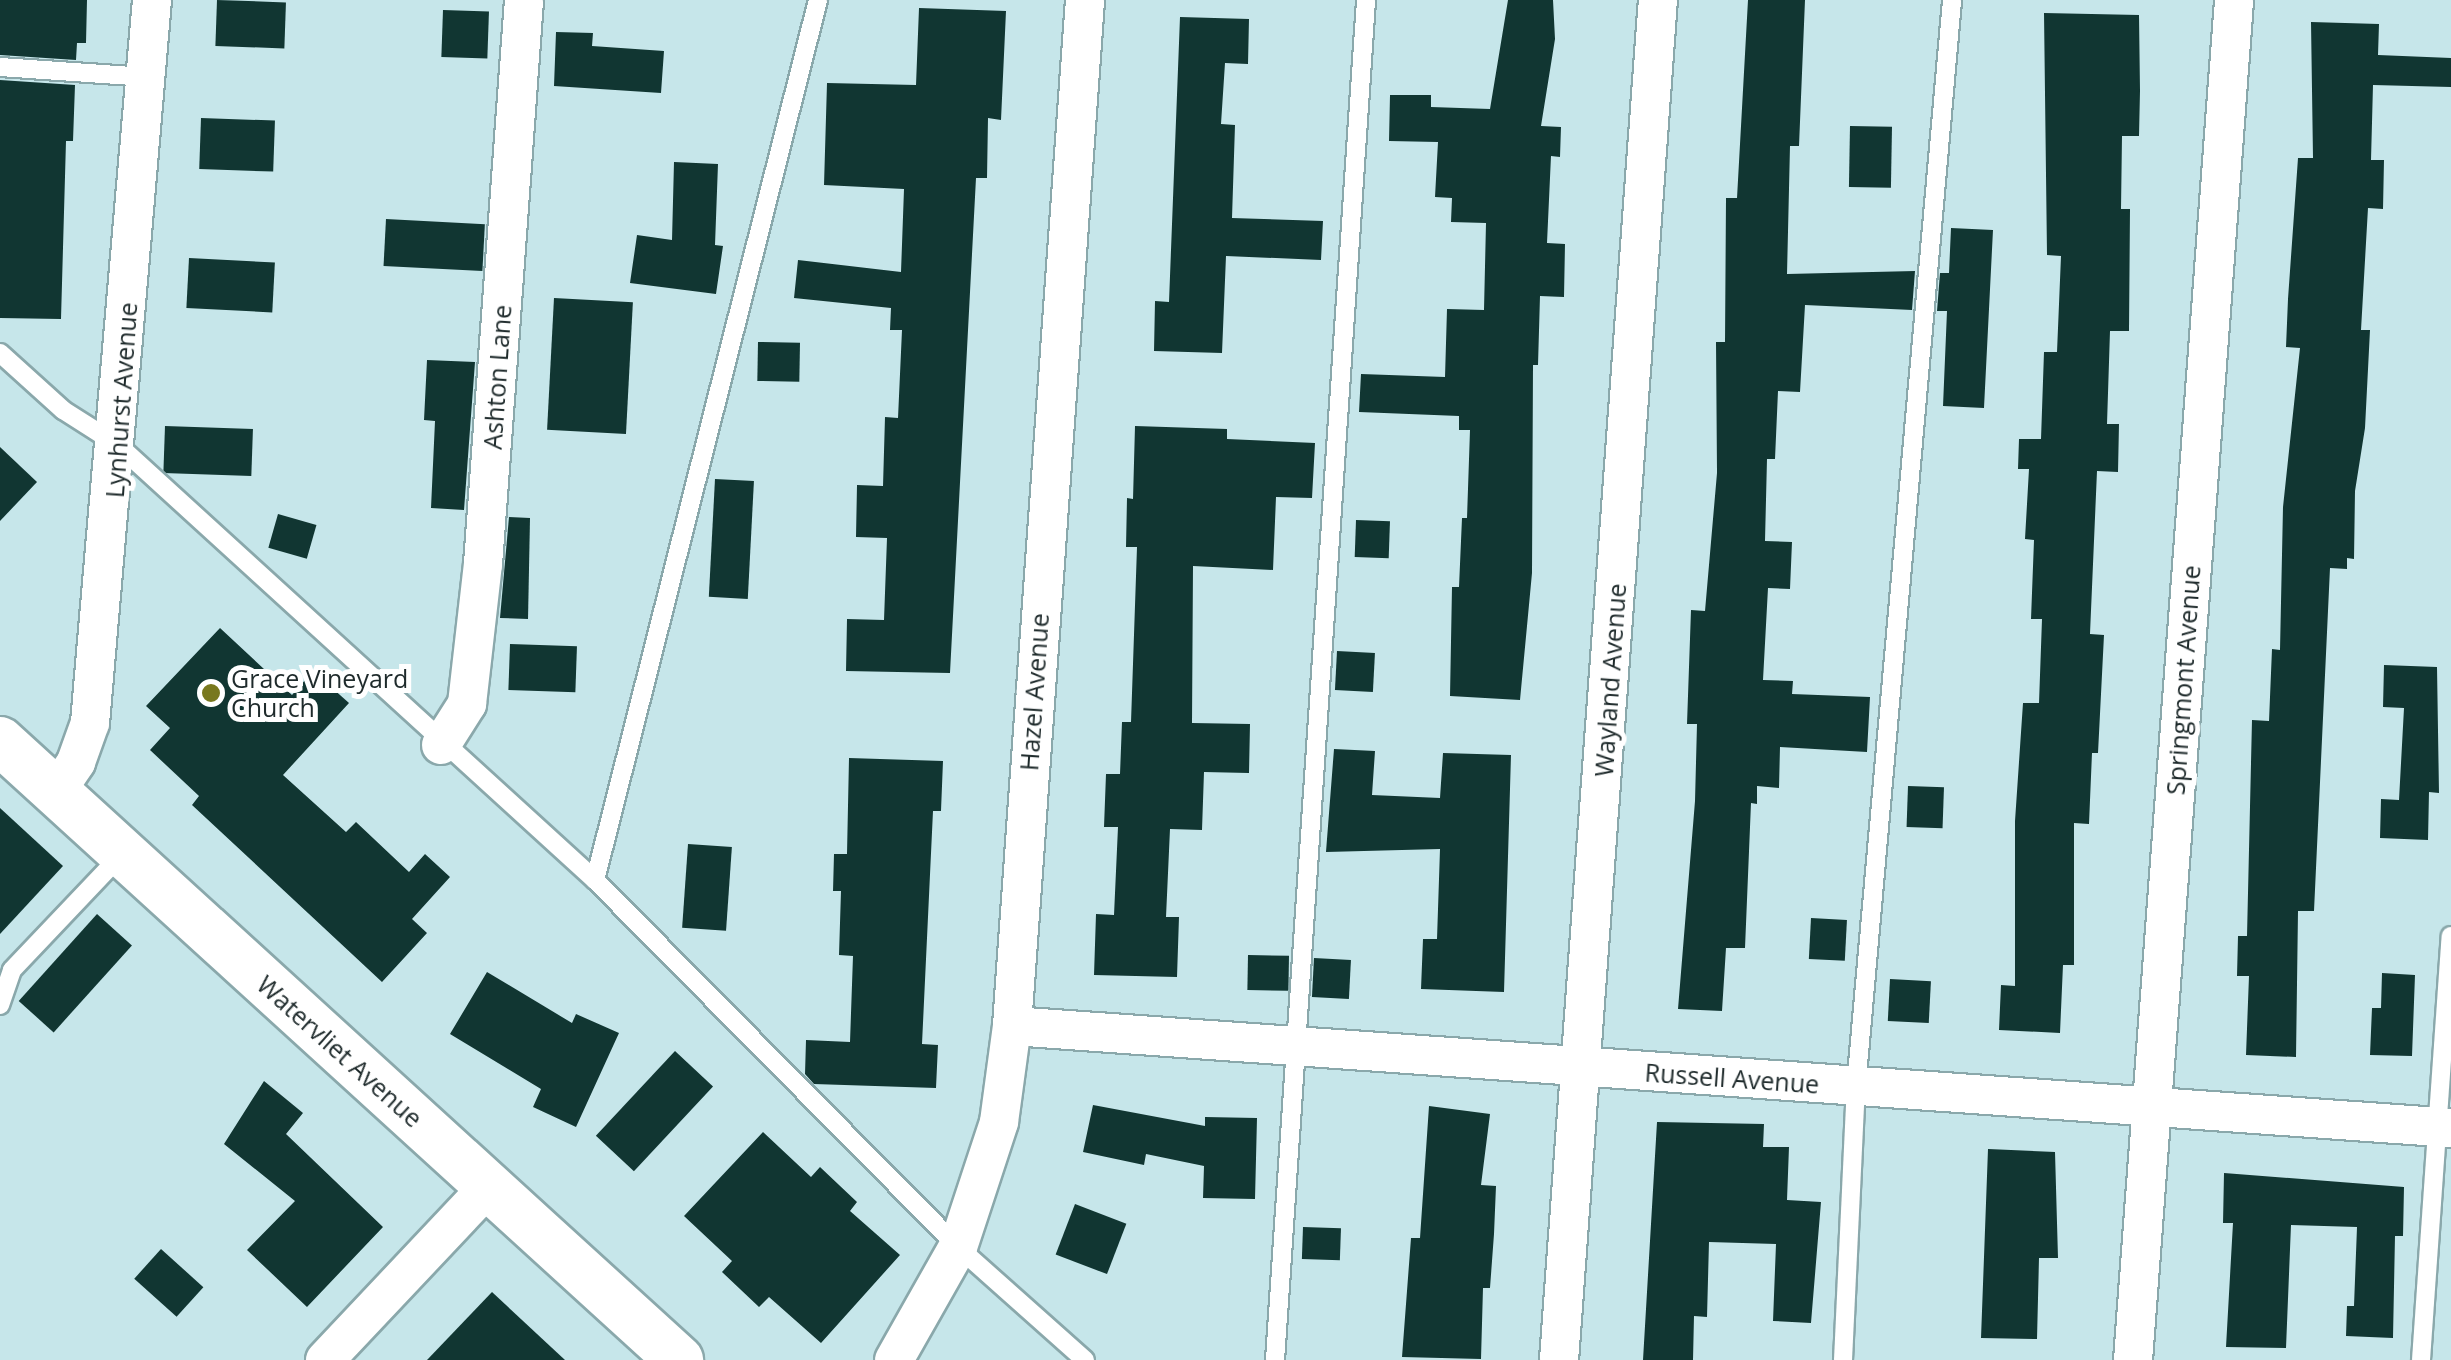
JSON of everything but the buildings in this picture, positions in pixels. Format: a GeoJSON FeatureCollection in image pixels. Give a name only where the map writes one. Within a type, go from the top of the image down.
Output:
{"type":"FeatureCollection","features":[{"type":"Feature","properties":{"kind":"street","name":"Lynhurst Avenue"},"geometry":{"type":"LineString","coordinates":[[56,792],[76,762],[90,723],[118,445],[152,0]]}},
{"type":"Feature","properties":{"kind":"street","name":"Ashton Lane"},"geometry":{"type":"LineString","coordinates":[[441,746],[467,704],[483,564],[524,0]]}},
{"type":"Feature","properties":{"kind":"street","name":"Hazel Avenue"},"geometry":{"type":"LineString","coordinates":[[894,1360],[958,1246],[988,1171],[1012,1026],[1086,0]]}},
{"type":"Feature","properties":{"kind":"street","name":"Wayland Avenue"},"geometry":{"type":"LineString","coordinates":[[1559,1360],[1658,0]]}},
{"type":"Feature","properties":{"kind":"street","name":"Springmont Avenue"},"geometry":{"type":"LineString","coordinates":[[2133,1360],[2234,0]]}},
{"type":"Feature","properties":{"kind":"street","name":"Watervliet Avenue"},"geometry":{"type":"LineString","coordinates":[[0,741],[679,1360]]}},
{"type":"Feature","properties":{"kind":"street","name":"Russell Avenue"},"geometry":{"type":"LineString","coordinates":[[1012,1026],[2444,1127]]}},
{"type":"Feature","properties":{"kind":"street"},"geometry":{"type":"LineString","coordinates":[[324,1360],[488,1186]]}},
{"type":"Feature","properties":{"kind":"lane"},"geometry":{"type":"LineString","coordinates":[[595,880],[818,0]]}},
{"type":"Feature","properties":{"kind":"lane"},"geometry":{"type":"LineString","coordinates":[[1275,1360],[1292,1045],[1366,0]]}},
{"type":"Feature","properties":{"kind":"lane"},"geometry":{"type":"LineString","coordinates":[[1842,1360],[1856,1087],[1952,0]]}},
{"type":"Feature","properties":{"kind":"lane"},"geometry":{"type":"LineString","coordinates":[[0,67],[147,78]]}},
{"type":"Feature","properties":{"kind":"lane"},"geometry":{"type":"LineString","coordinates":[[0,353],[63,410],[118,445],[441,746],[595,880],[958,1246],[1085,1360]]}},
{"type":"Feature","properties":{"kind":"lane"},"geometry":{"type":"LineString","coordinates":[[0,1005],[12,970],[123,853]]}},
{"type":"Feature","properties":{"kind":"lane"},"geometry":{"type":"LineString","coordinates":[[2420,1360],[2444,1127],[2451,936]]}},
{"type":"Feature","properties":{"kind":"place","name":"Grace Vineyard Church"},"geometry":{"type":"Point","coordinates":[211,693]}}]}
